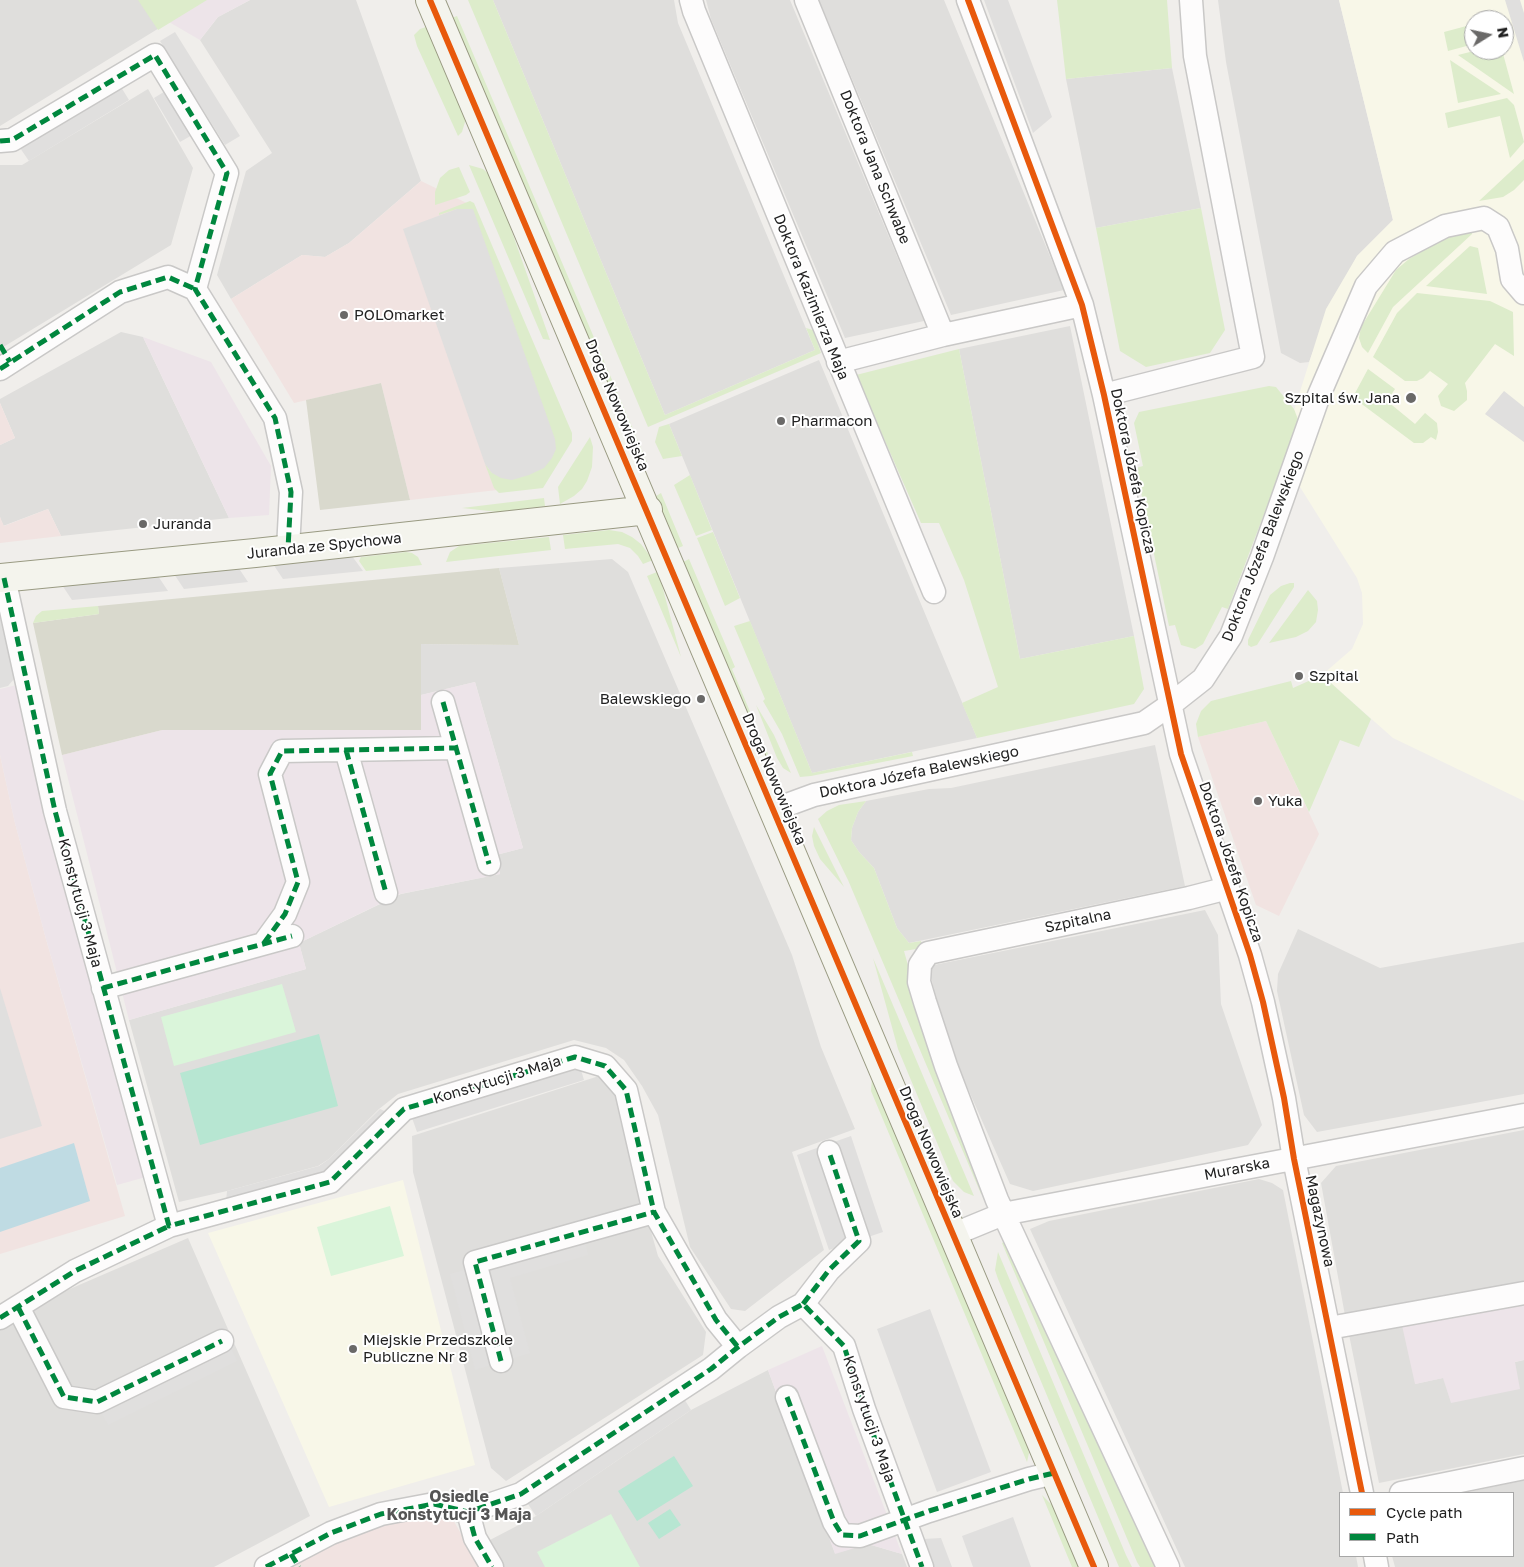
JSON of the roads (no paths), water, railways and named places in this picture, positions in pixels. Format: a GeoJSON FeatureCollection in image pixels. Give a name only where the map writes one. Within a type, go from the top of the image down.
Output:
{"type":"FeatureCollection","features":[{"type":"Feature","properties":{"kind":"street","name":"Droga Nowowiejska"},"geometry":{"type":"LineString","coordinates":[[430,0],[648,510],[952,1235],[1094,1567]]}},
{"type":"Feature","properties":{"kind":"street","name":"Doktora Kazimierza Maja"},"geometry":{"type":"LineString","coordinates":[[691,0],[934,592]]}},
{"type":"Feature","properties":{"kind":"street","name":"Doktora Jana Schwabe"},"geometry":{"type":"LineString","coordinates":[[806,0],[943,335]]}},
{"type":"Feature","properties":{"kind":"street","name":"Doktora Józefa Kopicza"},"geometry":{"type":"LineString","coordinates":[[968,0],[1082,305],[1104,395],[1181,754],[1250,955]]}},
{"type":"Feature","properties":{"kind":"street","name":"Doktora Józefa Kopicza"},"geometry":{"type":"LineString","coordinates":[[1104,395],[1253,357],[1195,56],[1191,0]]}},
{"type":"Feature","properties":{"kind":"street"},"geometry":{"type":"LineString","coordinates":[[0,141],[12,140],[155,55],[227,174],[196,289]]}},
{"type":"Feature","properties":{"kind":"street","name":"Doktora Józefa Balewskiego"},"geometry":{"type":"LineString","coordinates":[[773,810],[814,795],[1144,723],[1203,679],[1231,636],[1262,557],[1322,386],[1366,286],[1395,252],[1445,226],[1484,218],[1498,227],[1507,249],[1512,279],[1524,293]]}},
{"type":"Feature","properties":{"kind":"street"},"geometry":{"type":"LineString","coordinates":[[3,358],[120,292],[168,277],[196,289],[275,418],[291,492],[288,549]]}},
{"type":"Feature","properties":{"kind":"street"},"geometry":{"type":"LineString","coordinates":[[838,362],[943,335],[1082,305]]}},
{"type":"Feature","properties":{"kind":"street","name":"Juranda ze Spychowa"},"geometry":{"type":"LineString","coordinates":[[2,578],[648,510]]}},
{"type":"Feature","properties":{"kind":"street","name":"Konstytucji 3 Maja"},"geometry":{"type":"LineString","coordinates":[[2,578],[55,811],[169,1226]]}},
{"type":"Feature","properties":{"kind":"street"},"geometry":{"type":"LineString","coordinates":[[443,702],[488,864]]}},
{"type":"Feature","properties":{"kind":"street"},"geometry":{"type":"LineString","coordinates":[[264,943],[285,914],[298,882],[270,774],[282,751],[456,748]]}},
{"type":"Feature","properties":{"kind":"street"},"geometry":{"type":"LineString","coordinates":[[346,750],[386,893]]}},
{"type":"Feature","properties":{"kind":"street","name":"Szpitalna"},"geometry":{"type":"LineString","coordinates":[[1004,1214],[946,1066],[919,982],[920,965],[928,952],[1189,898],[1228,888]]}},
{"type":"Feature","properties":{"kind":"street"},"geometry":{"type":"LineString","coordinates":[[103,988],[292,936]]}},
{"type":"Feature","properties":{"kind":"street","name":"Magazynowa"},"geometry":{"type":"LineString","coordinates":[[1250,955],[1263,1002],[1284,1098],[1294,1159],[1362,1492]]}},
{"type":"Feature","properties":{"kind":"street","name":"Konstytucji 3 Maja"},"geometry":{"type":"LineString","coordinates":[[9,1312],[75,1271],[169,1226],[330,1182],[404,1109],[575,1057],[605,1066],[626,1090],[654,1212],[716,1320],[738,1347]]}},
{"type":"Feature","properties":{"kind":"street","name":"Murarska"},"geometry":{"type":"LineString","coordinates":[[952,1235],[1004,1214],[1524,1115]]}},
{"type":"Feature","properties":{"kind":"street"},"geometry":{"type":"LineString","coordinates":[[266,1567],[295,1560],[331,1533],[381,1514],[434,1504],[468,1512],[521,1494],[710,1369],[779,1317],[803,1304],[829,1270],[858,1240],[829,1152]]}},
{"type":"Feature","properties":{"kind":"street"},"geometry":{"type":"LineString","coordinates":[[501,1361],[475,1262],[654,1212]]}},
{"type":"Feature","properties":{"kind":"street"},"geometry":{"type":"LineString","coordinates":[[1004,1214],[1168,1567]]}},
{"type":"Feature","properties":{"kind":"street"},"geometry":{"type":"LineString","coordinates":[[1329,1328],[1524,1293]]}},
{"type":"Feature","properties":{"kind":"street","name":"Konstytucji 3 Maja"},"geometry":{"type":"LineString","coordinates":[[803,1304],[844,1346],[864,1408],[922,1567]]}},
{"type":"Feature","properties":{"kind":"street"},"geometry":{"type":"LineString","coordinates":[[9,1312],[64,1397],[97,1402],[222,1341]]}},
{"type":"Feature","properties":{"kind":"street"},"geometry":{"type":"LineString","coordinates":[[787,1397],[834,1522],[842,1535],[860,1536],[904,1519],[1029,1479],[1054,1474]]}},
{"type":"Feature","properties":{"kind":"street"},"geometry":{"type":"LineString","coordinates":[[1406,1492],[1524,1468]]}},
{"type":"Feature","properties":{"kind":"street"},"geometry":{"type":"LineString","coordinates":[[468,1512],[476,1538],[492,1567]]}},
{"type":"Feature","properties":{"kind":"water"},"geometry":{"type":"Polygon","coordinates":[[[74,1143],[90,1201],[0,1232],[0,1168],[74,1143]]]}},
{"type":"Feature","properties":{"kind":"place","name":"POLOmarket"},"geometry":{"type":"Point","coordinates":[344,315]}},
{"type":"Feature","properties":{"kind":"place","name":"Szpital św. Jana"},"geometry":{"type":"Point","coordinates":[1411,398]}},
{"type":"Feature","properties":{"kind":"place","name":"Pharmacon"},"geometry":{"type":"Point","coordinates":[781,421]}},
{"type":"Feature","properties":{"kind":"place","name":"Juranda"},"geometry":{"type":"Point","coordinates":[143,524]}},
{"type":"Feature","properties":{"kind":"place","name":"Szpital"},"geometry":{"type":"Point","coordinates":[1299,676]}},
{"type":"Feature","properties":{"kind":"place","name":"Balewskiego"},"geometry":{"type":"Point","coordinates":[701,699]}},
{"type":"Feature","properties":{"kind":"place","name":"Yuka"},"geometry":{"type":"Point","coordinates":[1258,801]}},
{"type":"Feature","properties":{"kind":"place","name":"Miejskie Przedszkole Publiczne Nr 8"},"geometry":{"type":"Point","coordinates":[353,1349]}},
{"type":"Feature","properties":{"kind":"district","name":"Osiedle Konstytucji 3 Maja"},"geometry":{"type":"Point","coordinates":[459,1506]}}]}
